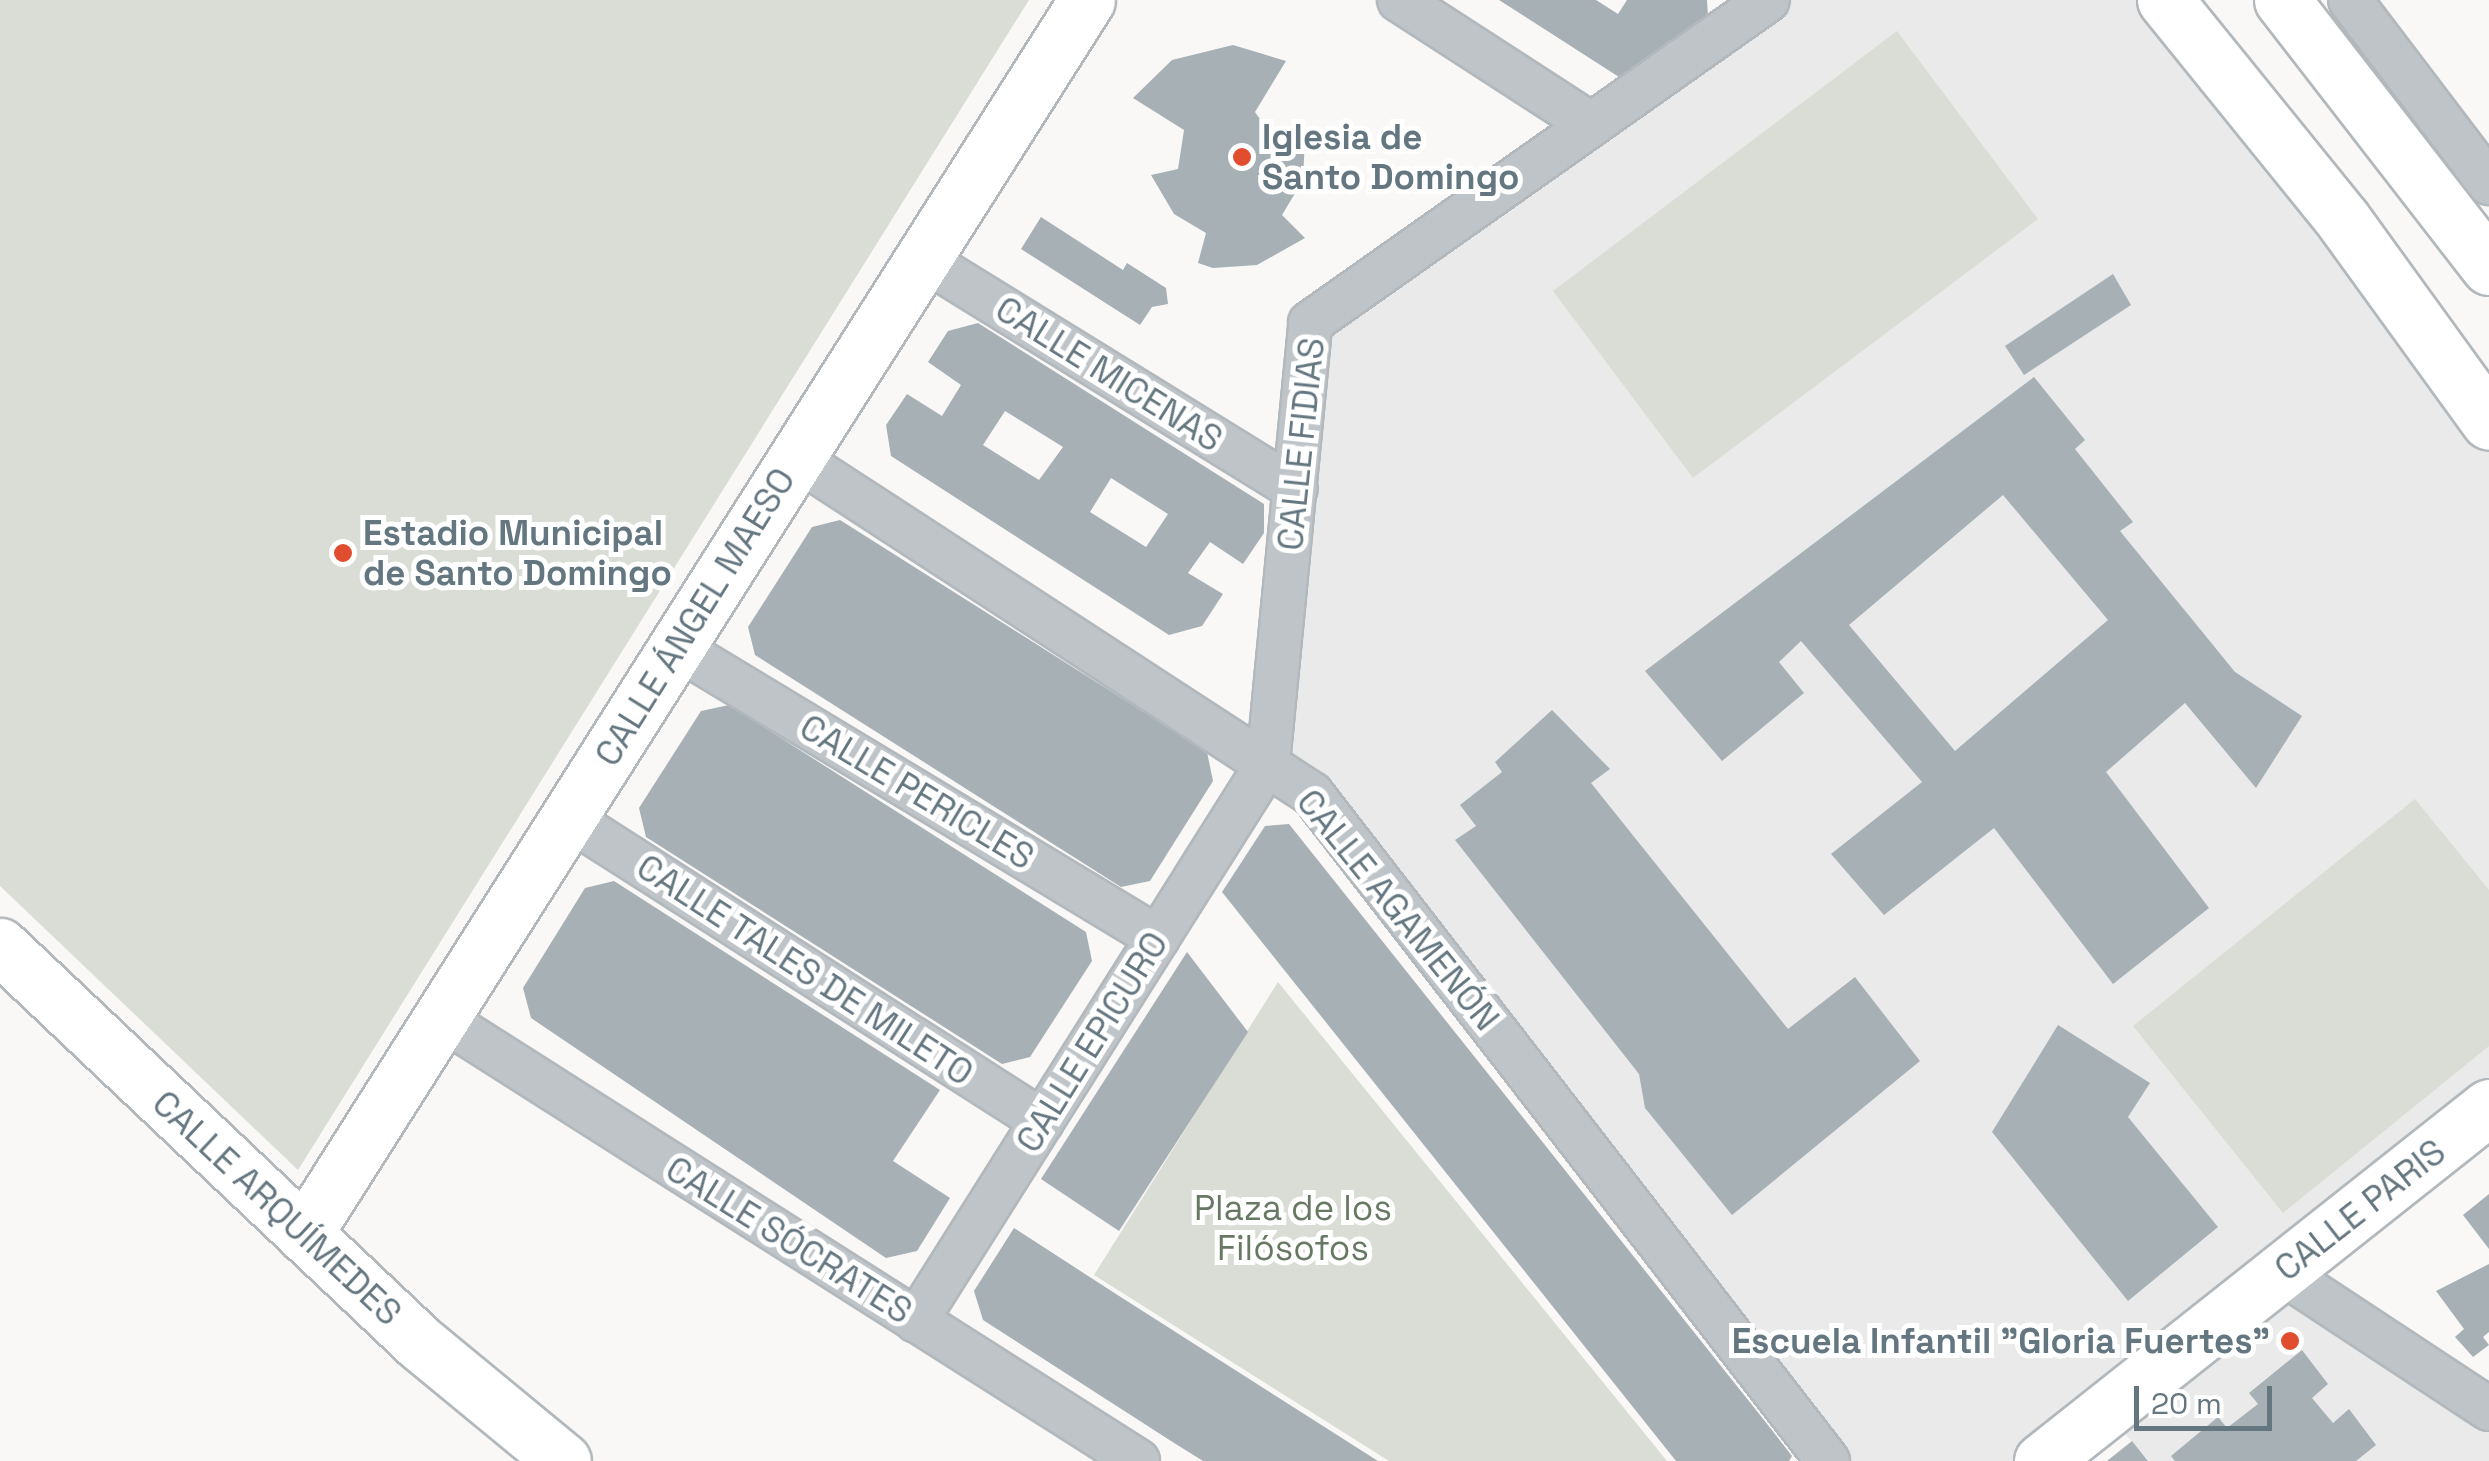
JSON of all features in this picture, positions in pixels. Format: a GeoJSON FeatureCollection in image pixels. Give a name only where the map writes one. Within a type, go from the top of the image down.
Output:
{"type":"FeatureCollection","features":[{"type":"Feature","properties":{"kind":"street","name":"CALLE ÁNGEL MAESO"},"geometry":{"type":"LineString","coordinates":[[304,1234],[1087,0]]}},
{"type":"Feature","properties":{"kind":"street"},"geometry":{"type":"LineString","coordinates":[[1399,0],[1592,124]]}},
{"type":"Feature","properties":{"kind":"street","name":"CALLE FIDIAS"},"geometry":{"type":"LineString","coordinates":[[1268,763],[1310,322],[1768,0]]}},
{"type":"Feature","properties":{"kind":"street"},"geometry":{"type":"LineString","coordinates":[[2166,0],[2343,220],[2489,422]]}},
{"type":"Feature","properties":{"kind":"street"},"geometry":{"type":"LineString","coordinates":[[2282,0],[2489,267]]}},
{"type":"Feature","properties":{"kind":"street"},"geometry":{"type":"LineString","coordinates":[[2350,0],[2489,183]]}},
{"type":"Feature","properties":{"kind":"street","name":"CALLE MICENAS"},"geometry":{"type":"LineString","coordinates":[[923,258],[1296,489]]}},
{"type":"Feature","properties":{"kind":"street","name":"CALLE AGAMENÓN"},"geometry":{"type":"LineString","coordinates":[[796,458],[1312,794],[1828,1461]]}},
{"type":"Feature","properties":{"kind":"street","name":"CALLE PERICLES"},"geometry":{"type":"LineString","coordinates":[[676,646],[1158,938]]}},
{"type":"Feature","properties":{"kind":"street","name":"CALLE EPICURO"},"geometry":{"type":"LineString","coordinates":[[916,1320],[1268,763]]}},
{"type":"Feature","properties":{"kind":"street","name":"CALLE TALES DE MILETO"},"geometry":{"type":"LineString","coordinates":[[568,818],[1042,1121]]}},
{"type":"Feature","properties":{"kind":"street","name":"CALLE ARQUÍMEDES"},"geometry":{"type":"LineString","coordinates":[[0,946],[420,1344],[563,1461]]}},
{"type":"Feature","properties":{"kind":"street","name":"CALLE SÓCRATES"},"geometry":{"type":"LineString","coordinates":[[441,1018],[1138,1461]]}},
{"type":"Feature","properties":{"kind":"street","name":"CALLE PARIS"},"geometry":{"type":"LineString","coordinates":[[2042,1461],[2489,1107]]}},
{"type":"Feature","properties":{"kind":"street"},"geometry":{"type":"LineString","coordinates":[[2282,1272],[2489,1410]]}},
{"type":"Feature","properties":{"kind":"shaded area"},"geometry":{"type":"Polygon","coordinates":[[[1768,0],[2165,0],[2489,422],[2489,1107],[2282,1272],[2489,1409],[2489,1461],[2149,1461],[2105,1411],[2042,1461],[1828,1461],[1268,763],[1310,323],[1768,0]]]}},
{"type":"Feature","properties":{"kind":"green space","name":"Estadio Municipal de Santo Domingo"},"geometry":{"type":"Polygon","coordinates":[[[0,0],[1029,0],[298,1170],[0,886],[0,0]]]}},
{"type":"Feature","properties":{"kind":"green space"},"geometry":{"type":"Polygon","coordinates":[[[1897,31],[2038,219],[1693,478],[1553,291],[1897,31]]]}},
{"type":"Feature","properties":{"kind":"green space"},"geometry":{"type":"Polygon","coordinates":[[[2415,799],[2489,890],[2489,1046],[2283,1213],[2133,1026],[2415,799]]]}},
{"type":"Feature","properties":{"kind":"green space","name":"Plaza de los Filósofos"},"geometry":{"type":"Polygon","coordinates":[[[1278,982],[1667,1461],[1389,1461],[1094,1275],[1278,982]]]}},
{"type":"Feature","properties":{"kind":"building"},"geometry":{"type":"Polygon","coordinates":[[[1499,0],[1596,0],[1618,14],[1627,0],[1707,0],[1708,16],[1619,77],[1499,0]]]}},
{"type":"Feature","properties":{"kind":"building","name":"Iglesia de Santo Domingo"},"geometry":{"type":"Polygon","coordinates":[[[1233,45],[1286,61],[1255,112],[1278,145],[1305,138],[1303,180],[1282,215],[1305,238],[1257,265],[1213,268],[1198,263],[1206,233],[1174,214],[1151,175],[1178,169],[1184,130],[1133,98],[1172,60],[1233,45]]]}},
{"type":"Feature","properties":{"kind":"building"},"geometry":{"type":"Polygon","coordinates":[[[1041,217],[1123,270],[1127,263],[1166,288],[1168,304],[1152,307],[1140,325],[1021,249],[1041,217]]]}},
{"type":"Feature","properties":{"kind":"building"},"geometry":{"type":"Polygon","coordinates":[[[2113,274],[2131,305],[2024,375],[2005,346],[2113,274]]]}},
{"type":"Feature","properties":{"kind":"building"},"geometry":{"type":"Polygon","coordinates":[[[978,323],[1264,504],[1264,533],[1243,564],[1210,542],[1188,573],[1223,594],[1202,626],[1169,635],[891,456],[886,425],[907,394],[942,416],[961,385],[928,362],[948,331],[978,323]],[[1005,411],[983,445],[1039,480],[1063,447],[1005,411]],[[1111,478],[1090,512],[1146,547],[1168,514],[1111,478]]]}},
{"type":"Feature","properties":{"kind":"building"},"geometry":{"type":"Polygon","coordinates":[[[2034,377],[2085,440],[2075,449],[2133,522],[2120,531],[2235,672],[2302,716],[2256,788],[2185,703],[2106,772],[2209,908],[2113,984],[1994,828],[1884,915],[1831,854],[1922,782],[1801,641],[1779,662],[1804,693],[1722,761],[1645,671],[2034,377]],[[2003,495],[1849,625],[1955,751],[2108,620],[2003,495]]]}},
{"type":"Feature","properties":{"kind":"building"},"geometry":{"type":"Polygon","coordinates":[[[840,520],[1207,752],[1213,781],[1150,881],[1121,887],[755,655],[748,627],[812,527],[840,520]]]}},
{"type":"Feature","properties":{"kind":"building"},"geometry":{"type":"Polygon","coordinates":[[[729,705],[1086,932],[1092,961],[1030,1057],[1002,1064],[646,837],[639,808],[701,711],[729,705]]]}},
{"type":"Feature","properties":{"kind":"building"},"geometry":{"type":"Polygon","coordinates":[[[1552,710],[1610,769],[1591,783],[1788,1029],[1855,977],[1920,1061],[1732,1215],[1645,1108],[1639,1074],[1455,840],[1476,826],[1460,805],[1502,772],[1495,762],[1552,710]]]}},
{"type":"Feature","properties":{"kind":"building"},"geometry":{"type":"Polygon","coordinates":[[[1289,824],[1764,1420],[1792,1456],[1789,1461],[1676,1461],[1222,892],[1265,826],[1289,824]]]}},
{"type":"Feature","properties":{"kind":"building"},"geometry":{"type":"Polygon","coordinates":[[[614,881],[940,1090],[893,1161],[950,1198],[917,1251],[886,1258],[531,1018],[523,988],[585,888],[614,881]]]}},
{"type":"Feature","properties":{"kind":"building"},"geometry":{"type":"Polygon","coordinates":[[[1187,952],[1248,1032],[1119,1231],[1041,1179],[1187,952]]]}},
{"type":"Feature","properties":{"kind":"building"},"geometry":{"type":"Polygon","coordinates":[[[2058,1025],[2150,1083],[2128,1117],[2218,1227],[2128,1301],[1992,1132],[2058,1025]]]}},
{"type":"Feature","properties":{"kind":"building"},"geometry":{"type":"Polygon","coordinates":[[[2489,1194],[2489,1249],[2463,1215],[2489,1194]]]}},
{"type":"Feature","properties":{"kind":"building"},"geometry":{"type":"Polygon","coordinates":[[[1014,1228],[1378,1461],[1203,1461],[1171,1441],[983,1320],[974,1291],[1014,1228]]]}},
{"type":"Feature","properties":{"kind":"building"},"geometry":{"type":"Polygon","coordinates":[[[2489,1264],[2489,1332],[2483,1337],[2489,1345],[2473,1357],[2455,1337],[2464,1329],[2436,1291],[2489,1264]]]}},
{"type":"Feature","properties":{"kind":"building"},"geometry":{"type":"Polygon","coordinates":[[[2302,1350],[2328,1384],[2312,1398],[2333,1423],[2349,1409],[2376,1445],[2356,1461],[2175,1461],[2171,1456],[2218,1417],[2227,1428],[2258,1404],[2249,1393],[2302,1350]]]}},
{"type":"Feature","properties":{"kind":"building"},"geometry":{"type":"Polygon","coordinates":[[[2132,1441],[2148,1461],[2107,1461],[2132,1441]]]}},
{"type":"Feature","properties":{"kind":"place","name":"Iglesia de Santo Domingo"},"geometry":{"type":"Point","coordinates":[1242,157]}},
{"type":"Feature","properties":{"kind":"place","name":"Estadio Municipal de Santo Domingo"},"geometry":{"type":"Point","coordinates":[343,553]}},
{"type":"Feature","properties":{"kind":"place","name":"Escuela Infantil \"Gloria Fuertes\""},"geometry":{"type":"Point","coordinates":[2290,1341]}}]}
